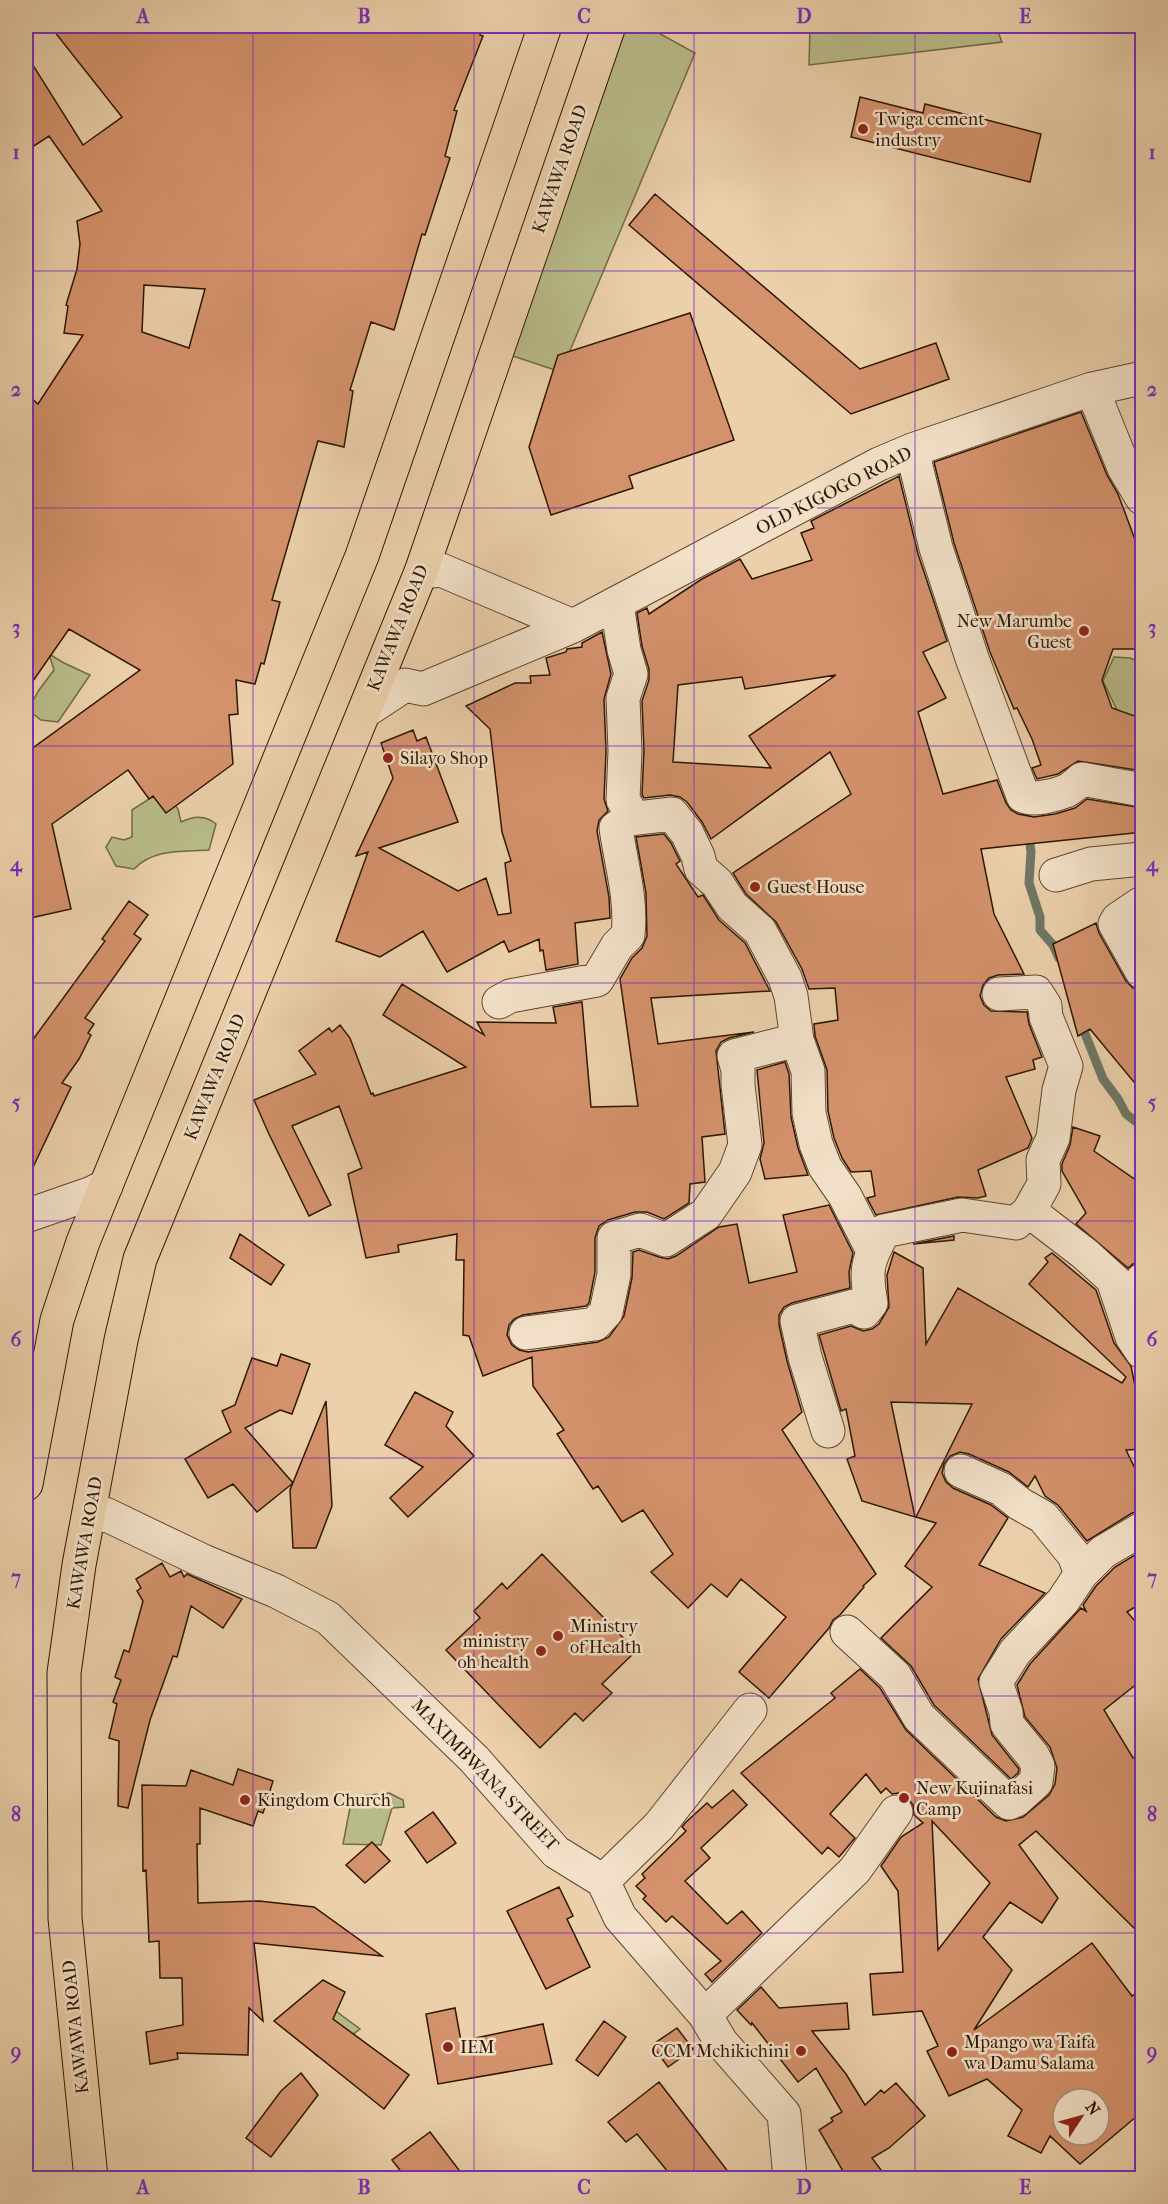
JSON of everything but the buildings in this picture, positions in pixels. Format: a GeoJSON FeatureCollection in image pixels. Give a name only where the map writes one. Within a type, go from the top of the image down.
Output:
{"type":"FeatureCollection","features":[{"type":"Feature","properties":{"kind":"main road"},"geometry":{"type":"LineString","coordinates":[[26,1484],[57,1320],[83,1242],[362,556],[546,26]]}},
{"type":"Feature","properties":{"kind":"main road","name":"KAWAWA ROAD"},"geometry":{"type":"LineString","coordinates":[[91,2178],[65,1918],[64,1673],[79,1565],[121,1340],[140,1259],[421,572],[609,26]]}},
{"type":"Feature","properties":{"kind":"street","name":"OLD KIGOGO ROAD"},"geometry":{"type":"LineString","coordinates":[[364,712],[405,686],[423,689],[573,626],[879,464],[912,450],[1092,389],[1143,378]]}},
{"type":"Feature","properties":{"kind":"street"},"geometry":{"type":"LineString","coordinates":[[1092,389],[1124,468],[1143,498]]}},
{"type":"Feature","properties":{"kind":"street"},"geometry":{"type":"LineString","coordinates":[[912,450],[936,548],[972,658],[1023,796],[1029,799],[1069,790],[1082,778],[1106,785],[1128,786],[1143,790]]}},
{"type":"Feature","properties":{"kind":"street"},"geometry":{"type":"LineString","coordinates":[[421,572],[441,570],[573,626]]}},
{"type":"Feature","properties":{"kind":"street"},"geometry":{"type":"LineString","coordinates":[[617,604],[624,650],[631,674],[623,698],[625,751],[623,800],[628,808],[629,819]]}},
{"type":"Feature","properties":{"kind":"street"},"geometry":{"type":"LineString","coordinates":[[499,1002],[510,996],[597,980],[617,946],[628,935],[626,880],[620,862],[616,828],[629,819],[672,814],[687,833],[698,856],[701,869],[717,883],[732,906],[760,931],[785,978],[791,996],[797,1040],[808,1071],[809,1113],[816,1144],[825,1167],[845,1196],[873,1251]]}},
{"type":"Feature","properties":{"kind":"street"},"geometry":{"type":"LineString","coordinates":[[1056,875],[1091,864],[1143,859]]}},
{"type":"Feature","properties":{"kind":"street"},"geometry":{"type":"LineString","coordinates":[[1143,903],[1118,919],[1115,924],[1143,972]]}},
{"type":"Feature","properties":{"kind":"street"},"geometry":{"type":"LineString","coordinates":[[828,1431],[805,1357],[797,1321],[854,1306],[864,1312],[870,1303],[866,1276],[873,1251],[884,1231],[962,1215],[1016,1223],[1029,1210],[1044,1184],[1043,1160],[1053,1138],[1059,1090],[1066,1066],[1046,1017],[1046,1006],[1036,992],[999,994]]}},
{"type":"Feature","properties":{"kind":"street"},"geometry":{"type":"LineString","coordinates":[[526,1333],[595,1324],[606,1312],[614,1274],[614,1238],[640,1230],[666,1240],[706,1214],[735,1172],[745,1145],[738,1070],[734,1056],[797,1040]]}},
{"type":"Feature","properties":{"kind":"street"},"geometry":{"type":"LineString","coordinates":[[26,1216],[106,1186]]}},
{"type":"Feature","properties":{"kind":"street"},"geometry":{"type":"LineString","coordinates":[[1029,1210],[1085,1254],[1128,1280],[1132,1337],[1143,1352]]}},
{"type":"Feature","properties":{"kind":"street"},"geometry":{"type":"LineString","coordinates":[[961,1472],[1001,1489],[1020,1504],[1043,1517],[1074,1555],[1081,1574]]}},
{"type":"Feature","properties":{"kind":"street","name":"MAXIMBWANA STREET"},"geometry":{"type":"LineString","coordinates":[[88,1518],[105,1514],[203,1561],[276,1591],[328,1618],[474,1759],[556,1852],[603,1881]]}},
{"type":"Feature","properties":{"kind":"street"},"geometry":{"type":"LineString","coordinates":[[847,1632],[896,1676],[919,1717],[1009,1803],[1012,1802],[1036,1782],[1038,1766],[1033,1756],[1007,1724],[1006,1712],[996,1682],[1015,1652],[1063,1601],[1081,1574],[1103,1552],[1143,1530]]}},
{"type":"Feature","properties":{"kind":"street"},"geometry":{"type":"LineString","coordinates":[[750,1710],[659,1826],[603,1881],[620,1917],[705,2015],[721,2042],[784,2114],[790,2178]]}},
{"type":"Feature","properties":{"kind":"street"},"geometry":{"type":"LineString","coordinates":[[705,2015],[855,1870],[896,1812]]}},
{"type":"Feature","properties":{"kind":"green space"},"geometry":{"type":"Polygon","coordinates":[[[610,26],[646,26],[695,53],[561,372],[510,355],[610,26]]]}},
{"type":"Feature","properties":{"kind":"green space"},"geometry":{"type":"Polygon","coordinates":[[[810,26],[996,26],[1002,42],[809,65],[810,26]]]}},
{"type":"Feature","properties":{"kind":"green space"},"geometry":{"type":"Polygon","coordinates":[[[49,654],[90,675],[58,722],[41,720],[28,710],[54,670],[49,654]]]}},
{"type":"Feature","properties":{"kind":"green space"},"geometry":{"type":"Polygon","coordinates":[[[1114,657],[1130,658],[1142,663],[1142,730],[1117,710],[1103,681],[1114,657]]]}},
{"type":"Feature","properties":{"kind":"green space"},"geometry":{"type":"Polygon","coordinates":[[[152,797],[170,799],[178,809],[181,822],[199,817],[216,824],[209,850],[160,854],[150,857],[134,869],[116,866],[106,847],[112,837],[124,840],[132,837],[132,810],[152,797]]]}},
{"type":"Feature","properties":{"kind":"green space"},"geometry":{"type":"Polygon","coordinates":[[[389,1793],[403,1800],[404,1807],[392,1808],[381,1845],[343,1844],[352,1797],[389,1793]]]}},
{"type":"Feature","properties":{"kind":"green space"},"geometry":{"type":"Polygon","coordinates":[[[327,2010],[337,2012],[360,2029],[323,2057],[317,2056],[309,2048],[327,2010]]]}},
{"type":"Feature","properties":{"kind":"waterway"},"geometry":{"type":"LineString","coordinates":[[1018,808],[1026,811],[1031,852],[1029,883],[1040,917],[1040,930],[1053,945],[1059,958]]}},
{"type":"Feature","properties":{"kind":"waterway"},"geometry":{"type":"LineString","coordinates":[[1080,1021],[1103,1079],[1126,1114],[1139,1124],[1142,1134]]}},
{"type":"Feature","properties":{"kind":"place","name":"Twiga cement industry"},"geometry":{"type":"Point","coordinates":[863,129]}},
{"type":"Feature","properties":{"kind":"place","name":"New Marumbe Guest"},"geometry":{"type":"Point","coordinates":[1084,631]}},
{"type":"Feature","properties":{"kind":"place","name":"Silayo Shop"},"geometry":{"type":"Point","coordinates":[388,758]}},
{"type":"Feature","properties":{"kind":"place","name":"Guest House"},"geometry":{"type":"Point","coordinates":[755,887]}},
{"type":"Feature","properties":{"kind":"place","name":"Ministry of Health"},"geometry":{"type":"Point","coordinates":[558,1636]}},
{"type":"Feature","properties":{"kind":"place","name":"ministry oh health"},"geometry":{"type":"Point","coordinates":[541,1651]}},
{"type":"Feature","properties":{"kind":"place","name":"New Kujinafasi Camp"},"geometry":{"type":"Point","coordinates":[904,1798]}},
{"type":"Feature","properties":{"kind":"place","name":"Kingdom Church"},"geometry":{"type":"Point","coordinates":[245,1800]}},
{"type":"Feature","properties":{"kind":"place","name":"IEM"},"geometry":{"type":"Point","coordinates":[448,2047]}},
{"type":"Feature","properties":{"kind":"place","name":"CCM Mchikichini"},"geometry":{"type":"Point","coordinates":[801,2051]}},
{"type":"Feature","properties":{"kind":"place","name":"Mpango wa Taifa wa Damu Salama"},"geometry":{"type":"Point","coordinates":[952,2052]}}]}
